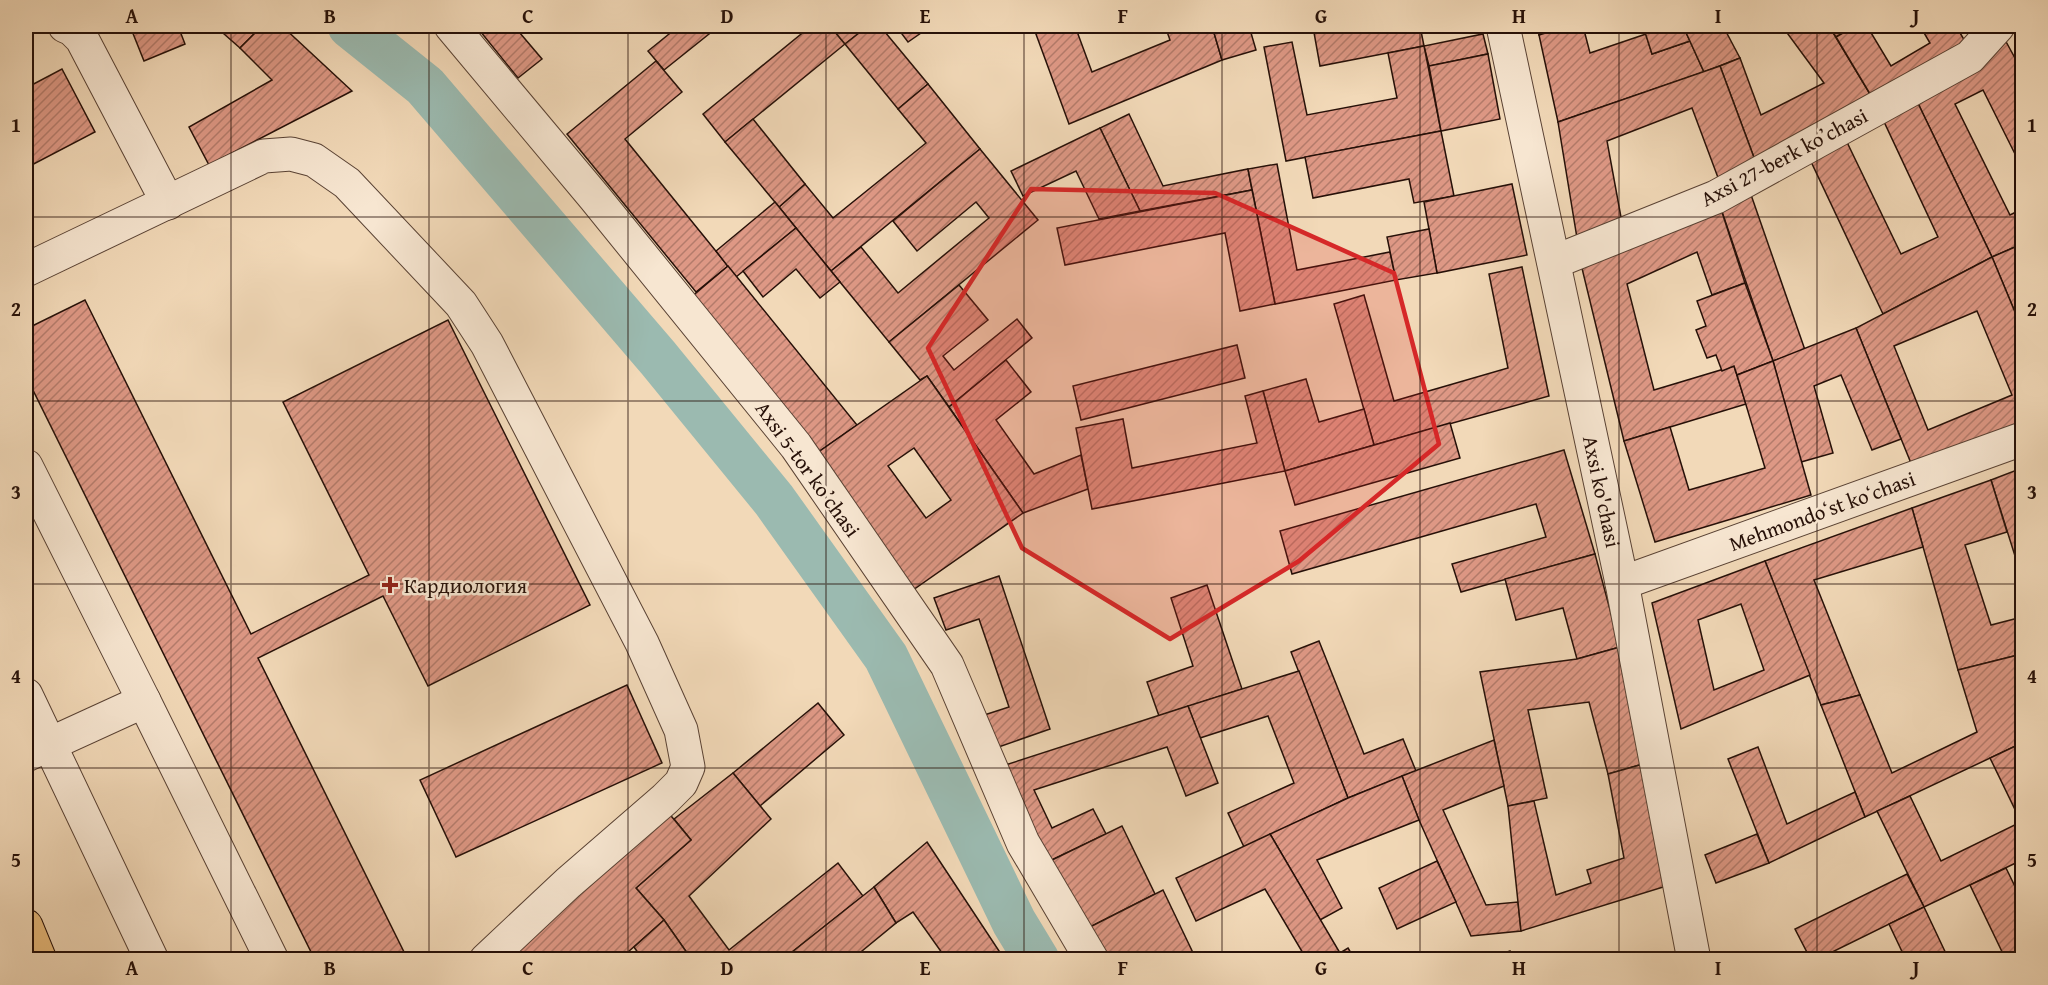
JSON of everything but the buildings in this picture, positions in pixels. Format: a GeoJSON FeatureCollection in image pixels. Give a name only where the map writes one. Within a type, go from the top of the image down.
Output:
{"type":"FeatureCollection","features":[{"type":"Feature","properties":{"kind":"main road"},"geometry":{"type":"LineString","coordinates":[[26,926],[40,960]]}},
{"type":"Feature","properties":{"kind":"street"},"geometry":{"type":"LineString","coordinates":[[65,26],[72,29],[82,39],[168,203]]}},
{"type":"Feature","properties":{"kind":"street","name":"Аxsi 5-tor koʼchasi"},"geometry":{"type":"LineString","coordinates":[[451,26],[595,198],[789,437],[947,665],[1023,843],[1092,960]]}},
{"type":"Feature","properties":{"kind":"street","name":"Axsi ko'chasi"},"geometry":{"type":"LineString","coordinates":[[1503,26],[1622,584],[1694,960]]}},
{"type":"Feature","properties":{"kind":"street","name":"Аxsi 27-berk koʼchasi"},"geometry":{"type":"LineString","coordinates":[[1554,261],[1716,196],[1970,57],[1998,26]]}},
{"type":"Feature","properties":{"kind":"street"},"geometry":{"type":"LineString","coordinates":[[26,270],[264,156],[291,154],[314,160],[347,183],[461,304],[487,344],[642,643],[681,730],[688,767],[681,783],[486,960]]}},
{"type":"Feature","properties":{"kind":"street","name":"Mehmondoʻst koʻchasi"},"geometry":{"type":"LineString","coordinates":[[1622,584],[2022,439]]}},
{"type":"Feature","properties":{"kind":"street"},"geometry":{"type":"LineString","coordinates":[[26,466],[272,960]]}},
{"type":"Feature","properties":{"kind":"street"},"geometry":{"type":"LineString","coordinates":[[26,695],[38,750],[152,960]]}},
{"type":"Feature","properties":{"kind":"street"},"geometry":{"type":"LineString","coordinates":[[38,750],[144,701]]}},
{"type":"Feature","properties":{"kind":"highlighted area"},"geometry":{"type":"Polygon","coordinates":[[[1031,189],[1215,193],[1394,273],[1439,444],[1299,561],[1170,639],[1022,548],[928,348],[1031,189]]]}},
{"type":"Feature","properties":{"kind":"waterway"},"geometry":{"type":"LineString","coordinates":[[350,26],[425,86],[658,358],[774,500],[886,657],[1014,922],[1037,960]]}},
{"type":"Feature","properties":{"kind":"place","name":"Кардиология"},"geometry":{"type":"Point","coordinates":[390,585]}}]}
